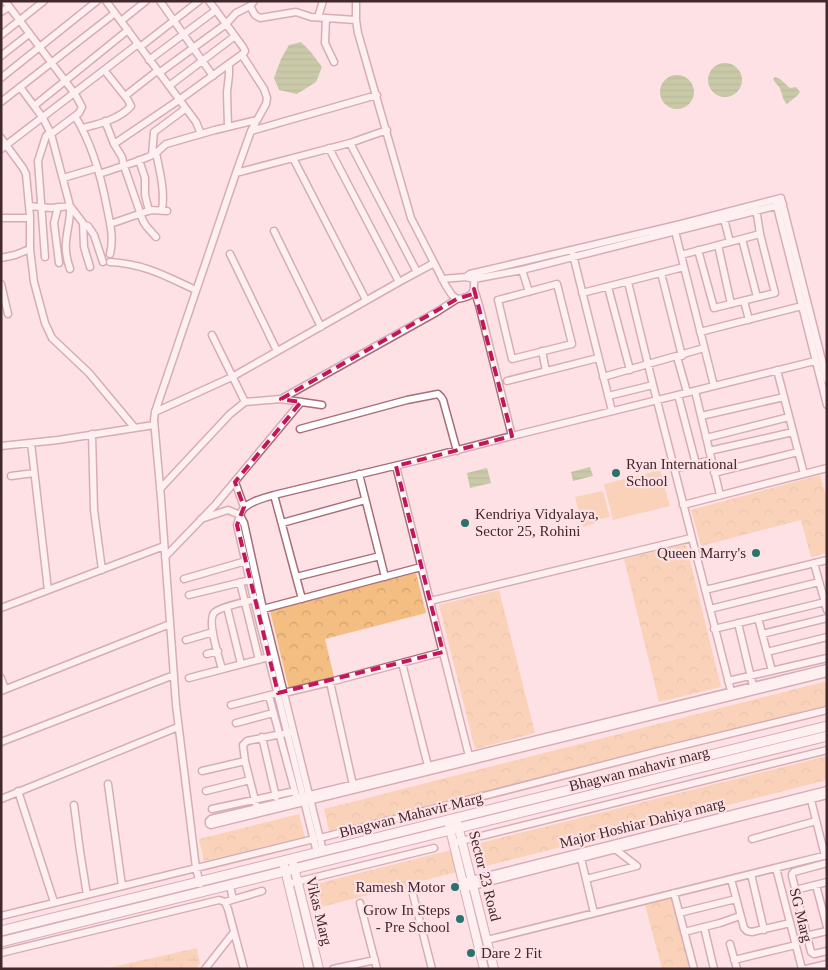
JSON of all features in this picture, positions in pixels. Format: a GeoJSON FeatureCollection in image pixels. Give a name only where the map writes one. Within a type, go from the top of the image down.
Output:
{"type":"FeatureCollection","features":[{"type":"Feature","properties":{"kind":"main road","name":"Bhagwan Mahavir Marg"},"geometry":{"type":"LineString","coordinates":[[1,931],[827,726]]}},
{"type":"Feature","properties":{"kind":"main road","name":"Bhagwan mahavir marg"},"geometry":{"type":"LineString","coordinates":[[290,871],[827,736]]}},
{"type":"Feature","properties":{"kind":"main road"},"geometry":{"type":"LineString","coordinates":[[746,746],[750,756]]}},
{"type":"Feature","properties":{"kind":"main road"},"geometry":{"type":"LineString","coordinates":[[1,942],[290,871]]}},
{"type":"Feature","properties":{"kind":"street"},"geometry":{"type":"LineString","coordinates":[[1,35],[44,1]]}},
{"type":"Feature","properties":{"kind":"street"},"geometry":{"type":"LineString","coordinates":[[1,78],[96,1]]}},
{"type":"Feature","properties":{"kind":"street"},"geometry":{"type":"LineString","coordinates":[[106,1],[196,122],[201,134]]}},
{"type":"Feature","properties":{"kind":"street"},"geometry":{"type":"LineString","coordinates":[[120,21],[146,1]]}},
{"type":"Feature","properties":{"kind":"street"},"geometry":{"type":"LineString","coordinates":[[160,1],[213,76]]}},
{"type":"Feature","properties":{"kind":"street"},"geometry":{"type":"LineString","coordinates":[[4,148],[105,70],[200,1]]}},
{"type":"Feature","properties":{"kind":"street"},"geometry":{"type":"LineString","coordinates":[[114,144],[213,76],[245,51],[209,1]]}},
{"type":"Feature","properties":{"kind":"street"},"geometry":{"type":"LineString","coordinates":[[319,1],[319,14]]}},
{"type":"Feature","properties":{"kind":"street"},"geometry":{"type":"LineString","coordinates":[[319,14],[323,1]]}},
{"type":"Feature","properties":{"kind":"street"},"geometry":{"type":"LineString","coordinates":[[356,1],[358,32],[412,218],[442,279],[452,295],[457,298]]}},
{"type":"Feature","properties":{"kind":"street"},"geometry":{"type":"LineString","coordinates":[[125,96],[226,24],[236,12],[254,3],[255,15],[260,18],[296,12],[306,16],[319,14],[326,18],[356,20]]}},
{"type":"Feature","properties":{"kind":"street"},"geometry":{"type":"LineString","coordinates":[[1,12],[7,4],[75,94],[82,107],[75,116],[46,136],[38,160],[45,257]]}},
{"type":"Feature","properties":{"kind":"street"},"geometry":{"type":"LineString","coordinates":[[149,60],[216,10]]}},
{"type":"Feature","properties":{"kind":"street"},"geometry":{"type":"LineString","coordinates":[[1,102],[115,13]]}},
{"type":"Feature","properties":{"kind":"street"},"geometry":{"type":"LineString","coordinates":[[326,18],[325,43],[334,62]]}},
{"type":"Feature","properties":{"kind":"street"},"geometry":{"type":"LineString","coordinates":[[34,106],[128,30]]}},
{"type":"Feature","properties":{"kind":"street"},"geometry":{"type":"LineString","coordinates":[[1,56],[30,34]]}},
{"type":"Feature","properties":{"kind":"street"},"geometry":{"type":"LineString","coordinates":[[168,86],[235,36]]}},
{"type":"Feature","properties":{"kind":"street"},"geometry":{"type":"LineString","coordinates":[[202,893],[196,868],[178,727],[154,425],[155,412],[236,173],[251,131],[266,104],[267,98],[264,89],[242,55]]}},
{"type":"Feature","properties":{"kind":"street"},"geometry":{"type":"LineString","coordinates":[[228,127],[227,92],[229,64]]}},
{"type":"Feature","properties":{"kind":"street"},"geometry":{"type":"LineString","coordinates":[[83,128],[120,115],[131,106],[105,70]]}},
{"type":"Feature","properties":{"kind":"street"},"geometry":{"type":"LineString","coordinates":[[20,87],[43,118],[50,133],[63,178],[70,206],[66,241],[66,252],[70,269]]}},
{"type":"Feature","properties":{"kind":"street"},"geometry":{"type":"LineString","coordinates":[[251,131],[377,95]]}},
{"type":"Feature","properties":{"kind":"street"},"geometry":{"type":"LineString","coordinates":[[110,224],[149,210],[164,210],[162,188],[154,154],[154,132],[185,109]]}},
{"type":"Feature","properties":{"kind":"street"},"geometry":{"type":"LineString","coordinates":[[75,116],[90,144],[98,171],[110,224],[112,238],[110,254]]}},
{"type":"Feature","properties":{"kind":"street"},"geometry":{"type":"LineString","coordinates":[[63,178],[124,166],[154,154],[166,144],[257,120]]}},
{"type":"Feature","properties":{"kind":"street"},"geometry":{"type":"LineString","coordinates":[[105,121],[114,144],[122,156],[147,228],[156,236]]}},
{"type":"Feature","properties":{"kind":"street"},"geometry":{"type":"LineString","coordinates":[[236,173],[350,143],[387,130]]}},
{"type":"Feature","properties":{"kind":"street"},"geometry":{"type":"LineString","coordinates":[[1,138],[4,148],[23,168],[26,174],[30,218],[30,249],[34,282],[45,323],[52,338],[89,373],[134,427]]}},
{"type":"Feature","properties":{"kind":"street"},"geometry":{"type":"LineString","coordinates":[[350,143],[417,272]]}},
{"type":"Feature","properties":{"kind":"street"},"geometry":{"type":"LineString","coordinates":[[329,148],[399,282]]}},
{"type":"Feature","properties":{"kind":"street"},"geometry":{"type":"LineString","coordinates":[[293,158],[366,300]]}},
{"type":"Feature","properties":{"kind":"street"},"geometry":{"type":"LineString","coordinates":[[139,160],[145,178],[145,195],[149,210]]}},
{"type":"Feature","properties":{"kind":"street"},"geometry":{"type":"LineString","coordinates":[[442,279],[466,277],[474,279],[522,270],[573,254],[778,203]]}},
{"type":"Feature","properties":{"kind":"street"},"geometry":{"type":"LineString","coordinates":[[778,203],[827,406]]}},
{"type":"Feature","properties":{"kind":"street"},"geometry":{"type":"LineString","coordinates":[[778,203],[827,380]]}},
{"type":"Feature","properties":{"kind":"street"},"geometry":{"type":"LineString","coordinates":[[29,206],[70,206]]}},
{"type":"Feature","properties":{"kind":"street"},"geometry":{"type":"LineString","coordinates":[[70,206],[84,225],[84,247],[90,266]]}},
{"type":"Feature","properties":{"kind":"street"},"geometry":{"type":"LineString","coordinates":[[58,207],[54,223],[59,263]]}},
{"type":"Feature","properties":{"kind":"street"},"geometry":{"type":"LineString","coordinates":[[466,277],[470,274],[573,254],[675,231],[756,208]]}},
{"type":"Feature","properties":{"kind":"street"},"geometry":{"type":"LineString","coordinates":[[698,250],[714,308],[775,293],[760,234],[756,208]]}},
{"type":"Feature","properties":{"kind":"street"},"geometry":{"type":"LineString","coordinates":[[1,218],[30,218]]}},
{"type":"Feature","properties":{"kind":"street"},"geometry":{"type":"LineString","coordinates":[[724,218],[730,242]]}},
{"type":"Feature","properties":{"kind":"street"},"geometry":{"type":"LineString","coordinates":[[84,225],[88,226],[94,235],[107,262],[142,266],[196,290]]}},
{"type":"Feature","properties":{"kind":"street"},"geometry":{"type":"LineString","coordinates":[[274,231],[321,327]]}},
{"type":"Feature","properties":{"kind":"street"},"geometry":{"type":"LineString","coordinates":[[675,231],[714,386]]}},
{"type":"Feature","properties":{"kind":"street"},"geometry":{"type":"LineString","coordinates":[[681,255],[760,234]]}},
{"type":"Feature","properties":{"kind":"street"},"geometry":{"type":"LineString","coordinates":[[742,239],[756,297]]}},
{"type":"Feature","properties":{"kind":"street"},"geometry":{"type":"LineString","coordinates":[[718,245],[731,304]]}},
{"type":"Feature","properties":{"kind":"street"},"geometry":{"type":"LineString","coordinates":[[1,258],[30,249]]}},
{"type":"Feature","properties":{"kind":"street"},"geometry":{"type":"LineString","coordinates":[[230,254],[277,351]]}},
{"type":"Feature","properties":{"kind":"street"},"geometry":{"type":"LineString","coordinates":[[573,254],[612,411]]}},
{"type":"Feature","properties":{"kind":"street"},"geometry":{"type":"LineString","coordinates":[[155,412],[232,377],[434,263]]}},
{"type":"Feature","properties":{"kind":"street"},"geometry":{"type":"LineString","coordinates":[[582,293],[684,267]]}},
{"type":"Feature","properties":{"kind":"street"},"geometry":{"type":"LineString","coordinates":[[522,270],[528,292]]}},
{"type":"Feature","properties":{"kind":"street"},"geometry":{"type":"LineString","coordinates":[[661,273],[687,392]]}},
{"type":"Feature","properties":{"kind":"street"},"geometry":{"type":"LineString","coordinates":[[474,279],[474,289],[512,436]]}},
{"type":"Feature","properties":{"kind":"street"},"geometry":{"type":"LineString","coordinates":[[628,282],[652,385],[731,694]]}},
{"type":"Feature","properties":{"kind":"street"},"geometry":{"type":"LineString","coordinates":[[1,284],[8,314]]}},
{"type":"Feature","properties":{"kind":"street"},"geometry":{"type":"LineString","coordinates":[[558,284],[572,344],[542,351],[512,359],[498,300],[558,284]]}},
{"type":"Feature","properties":{"kind":"street"},"geometry":{"type":"LineString","coordinates":[[608,287],[630,370]]}},
{"type":"Feature","properties":{"kind":"street"},"geometry":{"type":"LineString","coordinates":[[280,399],[435,313],[457,298],[471,295],[474,289]]}},
{"type":"Feature","properties":{"kind":"street"},"geometry":{"type":"LineString","coordinates":[[744,300],[749,320]]}},
{"type":"Feature","properties":{"kind":"street"},"geometry":{"type":"LineString","coordinates":[[700,332],[802,306]]}},
{"type":"Feature","properties":{"kind":"street"},"geometry":{"type":"LineString","coordinates":[[212,334],[245,402]]}},
{"type":"Feature","properties":{"kind":"street"},"geometry":{"type":"LineString","coordinates":[[603,377],[704,348]]}},
{"type":"Feature","properties":{"kind":"street"},"geometry":{"type":"LineString","coordinates":[[542,351],[546,371]]}},
{"type":"Feature","properties":{"kind":"street"},"geometry":{"type":"LineString","coordinates":[[507,381],[598,358]]}},
{"type":"Feature","properties":{"kind":"street"},"geometry":{"type":"LineString","coordinates":[[280,693],[263,609],[250,580],[237,525],[244,508],[274,495],[815,361]]}},
{"type":"Feature","properties":{"kind":"street"},"geometry":{"type":"LineString","coordinates":[[777,370],[804,474]]}},
{"type":"Feature","properties":{"kind":"street"},"geometry":{"type":"LineString","coordinates":[[608,396],[652,385]]}},
{"type":"Feature","properties":{"kind":"street"},"geometry":{"type":"LineString","coordinates":[[695,391],[720,495]]}},
{"type":"Feature","properties":{"kind":"street"},"geometry":{"type":"LineString","coordinates":[[300,429],[407,400],[438,394],[443,400],[457,451]]}},
{"type":"Feature","properties":{"kind":"street"},"geometry":{"type":"LineString","coordinates":[[678,395],[696,464]]}},
{"type":"Feature","properties":{"kind":"street"},"geometry":{"type":"LineString","coordinates":[[700,416],[784,397]]}},
{"type":"Feature","properties":{"kind":"street"},"geometry":{"type":"LineString","coordinates":[[160,489],[230,414],[245,402],[280,399],[322,405]]}},
{"type":"Feature","properties":{"kind":"street"},"geometry":{"type":"LineString","coordinates":[[164,557],[235,482],[301,402]]}},
{"type":"Feature","properties":{"kind":"street"},"geometry":{"type":"LineString","coordinates":[[706,438],[789,417]]}},
{"type":"Feature","properties":{"kind":"street"},"geometry":{"type":"LineString","coordinates":[[1,446],[154,425]]}},
{"type":"Feature","properties":{"kind":"street"},"geometry":{"type":"LineString","coordinates":[[709,451],[793,432]]}},
{"type":"Feature","properties":{"kind":"street"},"geometry":{"type":"LineString","coordinates":[[92,434],[94,510],[102,570]]}},
{"type":"Feature","properties":{"kind":"street"},"geometry":{"type":"LineString","coordinates":[[31,443],[48,590]]}},
{"type":"Feature","properties":{"kind":"street"},"geometry":{"type":"LineString","coordinates":[[714,473],[798,452]]}},
{"type":"Feature","properties":{"kind":"street"},"geometry":{"type":"LineString","coordinates":[[674,469],[711,460]]}},
{"type":"Feature","properties":{"kind":"street"},"geometry":{"type":"LineString","coordinates":[[396,466],[470,759]]}},
{"type":"Feature","properties":{"kind":"street"},"geometry":{"type":"LineString","coordinates":[[683,505],[827,468]]}},
{"type":"Feature","properties":{"kind":"street"},"geometry":{"type":"LineString","coordinates":[[11,476],[34,473]]}},
{"type":"Feature","properties":{"kind":"street"},"geometry":{"type":"LineString","coordinates":[[359,474],[385,577]]}},
{"type":"Feature","properties":{"kind":"street"},"geometry":{"type":"LineString","coordinates":[[235,482],[244,508]]}},
{"type":"Feature","properties":{"kind":"street"},"geometry":{"type":"LineString","coordinates":[[274,495],[302,599]]}},
{"type":"Feature","properties":{"kind":"street"},"geometry":{"type":"LineString","coordinates":[[282,523],[365,500]]}},
{"type":"Feature","properties":{"kind":"street"},"geometry":{"type":"LineString","coordinates":[[201,519],[228,510],[240,515],[244,523],[269,657],[280,693],[305,799],[320,852]]}},
{"type":"Feature","properties":{"kind":"street"},"geometry":{"type":"LineString","coordinates":[[430,601],[691,538]]}},
{"type":"Feature","properties":{"kind":"street"},"geometry":{"type":"LineString","coordinates":[[1,608],[164,546]]}},
{"type":"Feature","properties":{"kind":"street"},"geometry":{"type":"LineString","coordinates":[[296,577],[380,556]]}},
{"type":"Feature","properties":{"kind":"street"},"geometry":{"type":"LineString","coordinates":[[705,590],[827,560]]}},
{"type":"Feature","properties":{"kind":"street"},"geometry":{"type":"LineString","coordinates":[[184,579],[246,562]]}},
{"type":"Feature","properties":{"kind":"street"},"geometry":{"type":"LineString","coordinates":[[814,563],[827,610]]}},
{"type":"Feature","properties":{"kind":"street"},"geometry":{"type":"LineString","coordinates":[[263,609],[422,567]]}},
{"type":"Feature","properties":{"kind":"street"},"geometry":{"type":"LineString","coordinates":[[189,596],[250,580]]}},
{"type":"Feature","properties":{"kind":"street"},"geometry":{"type":"LineString","coordinates":[[240,582],[258,660]]}},
{"type":"Feature","properties":{"kind":"street"},"geometry":{"type":"LineString","coordinates":[[710,609],[819,582]]}},
{"type":"Feature","properties":{"kind":"street"},"geometry":{"type":"LineString","coordinates":[[222,669],[213,632],[212,616],[218,610],[258,599]]}},
{"type":"Feature","properties":{"kind":"street"},"geometry":{"type":"LineString","coordinates":[[714,629],[824,602]]}},
{"type":"Feature","properties":{"kind":"street"},"geometry":{"type":"LineString","coordinates":[[227,607],[241,664]]}},
{"type":"Feature","properties":{"kind":"street"},"geometry":{"type":"LineString","coordinates":[[758,618],[772,671]]}},
{"type":"Feature","properties":{"kind":"street"},"geometry":{"type":"LineString","coordinates":[[762,634],[827,618]]}},
{"type":"Feature","properties":{"kind":"street"},"geometry":{"type":"LineString","coordinates":[[738,623],[753,686]]}},
{"type":"Feature","properties":{"kind":"street"},"geometry":{"type":"LineString","coordinates":[[1,678],[3,690],[170,624]]}},
{"type":"Feature","properties":{"kind":"street"},"geometry":{"type":"LineString","coordinates":[[186,640],[213,632]]}},
{"type":"Feature","properties":{"kind":"street"},"geometry":{"type":"LineString","coordinates":[[767,652],[827,637]]}},
{"type":"Feature","properties":{"kind":"street"},"geometry":{"type":"LineString","coordinates":[[207,654],[218,651]]}},
{"type":"Feature","properties":{"kind":"street"},"geometry":{"type":"LineString","coordinates":[[231,705],[330,682],[443,652]]}},
{"type":"Feature","properties":{"kind":"street"},"geometry":{"type":"LineString","coordinates":[[189,678],[269,657]]}},
{"type":"Feature","properties":{"kind":"street"},"geometry":{"type":"LineString","coordinates":[[728,681],[827,658]]}},
{"type":"Feature","properties":{"kind":"street"},"geometry":{"type":"LineString","coordinates":[[402,663],[428,766]]}},
{"type":"Feature","properties":{"kind":"street"},"geometry":{"type":"LineString","coordinates":[[731,694],[753,686],[827,668]]}},
{"type":"Feature","properties":{"kind":"street"},"geometry":{"type":"LineString","coordinates":[[470,759],[428,766],[353,785],[305,799],[211,825],[208,821],[278,803],[305,799],[470,759],[731,694],[827,673]]}},
{"type":"Feature","properties":{"kind":"street"},"geometry":{"type":"LineString","coordinates":[[1,742],[174,675]]}},
{"type":"Feature","properties":{"kind":"street"},"geometry":{"type":"LineString","coordinates":[[330,682],[353,785]]}},
{"type":"Feature","properties":{"kind":"street"},"geometry":{"type":"LineString","coordinates":[[269,696],[295,791],[305,799]]}},
{"type":"Feature","properties":{"kind":"street"},"geometry":{"type":"LineString","coordinates":[[1,916],[317,839],[613,762],[827,710]]}},
{"type":"Feature","properties":{"kind":"street"},"geometry":{"type":"LineString","coordinates":[[236,723],[273,713]]}},
{"type":"Feature","properties":{"kind":"street"},"geometry":{"type":"LineString","coordinates":[[1,798],[98,761],[178,727]]}},
{"type":"Feature","properties":{"kind":"street"},"geometry":{"type":"LineString","coordinates":[[257,808],[245,761],[243,745],[247,741],[290,732]]}},
{"type":"Feature","properties":{"kind":"street"},"geometry":{"type":"LineString","coordinates":[[262,737],[278,803]]}},
{"type":"Feature","properties":{"kind":"street"},"geometry":{"type":"LineString","coordinates":[[454,844],[827,750]]}},
{"type":"Feature","properties":{"kind":"street"},"geometry":{"type":"LineString","coordinates":[[202,771],[245,761]]}},
{"type":"Feature","properties":{"kind":"street"},"geometry":{"type":"LineString","coordinates":[[206,791],[250,780]]}},
{"type":"Feature","properties":{"kind":"street"},"geometry":{"type":"LineString","coordinates":[[108,784],[122,886]]}},
{"type":"Feature","properties":{"kind":"street","name":"Major Hoshiar Dahiya marg"},"geometry":{"type":"LineString","coordinates":[[580,855],[614,849],[810,797],[827,790]]}},
{"type":"Feature","properties":{"kind":"street"},"geometry":{"type":"LineString","coordinates":[[18,791],[54,902]]}},
{"type":"Feature","properties":{"kind":"street"},"geometry":{"type":"LineString","coordinates":[[212,809],[295,791]]}},
{"type":"Feature","properties":{"kind":"street","name":"Major Hoshiar Dahiya marg"},"geometry":{"type":"LineString","coordinates":[[464,885],[810,797],[827,796]]}},
{"type":"Feature","properties":{"kind":"street"},"geometry":{"type":"LineString","coordinates":[[810,797],[824,856],[824,864],[793,872],[792,876],[812,954],[827,951]]}},
{"type":"Feature","properties":{"kind":"street"},"geometry":{"type":"LineString","coordinates":[[74,805],[87,894]]}},
{"type":"Feature","properties":{"kind":"street","name":"Sector 23 Road"},"geometry":{"type":"LineString","coordinates":[[452,819],[454,844],[484,969]]}},
{"type":"Feature","properties":{"kind":"street"},"geometry":{"type":"LineString","coordinates":[[752,838],[816,821]]}},
{"type":"Feature","properties":{"kind":"street","name":"Sector 23 Road"},"geometry":{"type":"LineString","coordinates":[[454,830],[462,841],[494,969]]}},
{"type":"Feature","properties":{"kind":"street"},"geometry":{"type":"LineString","coordinates":[[288,884],[434,848]]}},
{"type":"Feature","properties":{"kind":"street"},"geometry":{"type":"LineString","coordinates":[[586,879],[637,866],[614,849]]}},
{"type":"Feature","properties":{"kind":"street"},"geometry":{"type":"LineString","coordinates":[[580,855],[594,913]]}},
{"type":"Feature","properties":{"kind":"street"},"geometry":{"type":"LineString","coordinates":[[487,940],[824,856]]}},
{"type":"Feature","properties":{"kind":"street","name":"Vikas Marg"},"geometry":{"type":"LineString","coordinates":[[287,860],[290,871],[297,881],[319,969]]}},
{"type":"Feature","properties":{"kind":"street","name":"SG Marg"},"geometry":{"type":"LineString","coordinates":[[776,868],[802,969]]}},
{"type":"Feature","properties":{"kind":"street","name":"Vikas Marg"},"geometry":{"type":"LineString","coordinates":[[290,871],[288,884],[309,969]]}},
{"type":"Feature","properties":{"kind":"street"},"geometry":{"type":"LineString","coordinates":[[751,874],[764,930]]}},
{"type":"Feature","properties":{"kind":"street"},"geometry":{"type":"LineString","coordinates":[[731,879],[740,916],[747,931],[764,930],[790,923]]}},
{"type":"Feature","properties":{"kind":"street"},"geometry":{"type":"LineString","coordinates":[[795,890],[827,882]]}},
{"type":"Feature","properties":{"kind":"street"},"geometry":{"type":"LineString","coordinates":[[816,884],[825,912],[827,927]]}},
{"type":"Feature","properties":{"kind":"street"},"geometry":{"type":"LineString","coordinates":[[230,886],[233,899]]}},
{"type":"Feature","properties":{"kind":"street"},"geometry":{"type":"LineString","coordinates":[[411,887],[432,969]]}},
{"type":"Feature","properties":{"kind":"street"},"geometry":{"type":"LineString","coordinates":[[1,953],[214,901],[225,902],[262,891]]}},
{"type":"Feature","properties":{"kind":"street"},"geometry":{"type":"LineString","coordinates":[[674,893],[694,969]]}},
{"type":"Feature","properties":{"kind":"street"},"geometry":{"type":"LineString","coordinates":[[679,913],[736,899]]}},
{"type":"Feature","properties":{"kind":"street"},"geometry":{"type":"LineString","coordinates":[[225,902],[244,969]]}},
{"type":"Feature","properties":{"kind":"street"},"geometry":{"type":"LineString","coordinates":[[360,903],[377,969]]}},
{"type":"Feature","properties":{"kind":"street"},"geometry":{"type":"LineString","coordinates":[[684,932],[740,916]]}},
{"type":"Feature","properties":{"kind":"street"},"geometry":{"type":"LineString","coordinates":[[704,927],[714,969]]}},
{"type":"Feature","properties":{"kind":"street"},"geometry":{"type":"LineString","coordinates":[[806,936],[827,931]]}},
{"type":"Feature","properties":{"kind":"street"},"geometry":{"type":"LineString","coordinates":[[205,969],[234,932]]}},
{"type":"Feature","properties":{"kind":"street"},"geometry":{"type":"LineString","coordinates":[[730,944],[737,969]]}},
{"type":"Feature","properties":{"kind":"street"},"geometry":{"type":"LineString","coordinates":[[734,960],[796,945]]}},
{"type":"Feature","properties":{"kind":"street"},"geometry":{"type":"LineString","coordinates":[[334,969],[375,960]]}},
{"type":"Feature","properties":{"kind":"street"},"geometry":{"type":"LineString","coordinates":[[806,969],[827,964]]}},
{"type":"Feature","properties":{"kind":"highlighted area"},"geometry":{"type":"Polygon","coordinates":[[[474,289],[512,436],[396,466],[443,652],[278,693],[237,525],[244,507],[235,482],[301,402],[281,399],[457,299],[473,294],[474,289]]]}},
{"type":"Feature","properties":{"kind":"green space"},"geometry":{"type":"Polygon","coordinates":[[[660,470],[670,506],[613,520],[604,484],[660,470]]]}},
{"type":"Feature","properties":{"kind":"green space"},"geometry":{"type":"Polygon","coordinates":[[[820,475],[827,499],[827,553],[811,557],[801,520],[701,546],[691,510],[820,475]]]}},
{"type":"Feature","properties":{"kind":"green space"},"geometry":{"type":"Polygon","coordinates":[[[603,491],[610,517],[596,520],[596,523],[583,527],[575,497],[603,491]]]}},
{"type":"Feature","properties":{"kind":"green space"},"geometry":{"type":"Polygon","coordinates":[[[686,544],[721,687],[659,702],[624,559],[686,544]]]}},
{"type":"Feature","properties":{"kind":"green space"},"geometry":{"type":"Polygon","coordinates":[[[416,573],[426,613],[325,639],[334,677],[289,689],[270,611],[416,573]]]}},
{"type":"Feature","properties":{"kind":"green space"},"geometry":{"type":"Polygon","coordinates":[[[499,590],[535,733],[475,749],[439,605],[499,590]]]}},
{"type":"Feature","properties":{"kind":"green space"},"geometry":{"type":"Polygon","coordinates":[[[827,681],[827,707],[329,831],[324,809],[827,681]]]}},
{"type":"Feature","properties":{"kind":"green space"},"geometry":{"type":"Polygon","coordinates":[[[827,756],[827,780],[478,868],[472,845],[827,756]]]}},
{"type":"Feature","properties":{"kind":"green space"},"geometry":{"type":"Polygon","coordinates":[[[299,814],[305,837],[204,861],[199,839],[299,814]]]}},
{"type":"Feature","properties":{"kind":"green space"},"geometry":{"type":"Polygon","coordinates":[[[451,850],[457,872],[314,909],[308,886],[451,850]]]}},
{"type":"Feature","properties":{"kind":"green space"},"geometry":{"type":"Polygon","coordinates":[[[671,898],[690,969],[662,969],[645,905],[671,898]]]}},
{"type":"Feature","properties":{"kind":"green space"},"geometry":{"type":"Polygon","coordinates":[[[197,948],[200,964],[196,969],[104,969],[197,948]]]}},
{"type":"Feature","properties":{"kind":"shaded area"},"geometry":{"type":"Polygon","coordinates":[[[301,42],[322,67],[316,82],[297,94],[279,90],[274,78],[281,59],[289,45],[301,42]]]}},
{"type":"Feature","properties":{"kind":"shaded area"},"geometry":{"type":"Polygon","coordinates":[[[725,63],[737,68],[742,80],[737,92],[725,97],[713,92],[708,80],[713,68],[725,63]]]}},
{"type":"Feature","properties":{"kind":"shaded area"},"geometry":{"type":"Polygon","coordinates":[[[677,75],[689,80],[694,92],[689,104],[677,109],[665,104],[660,92],[665,80],[677,75]]]}},
{"type":"Feature","properties":{"kind":"shaded area"},"geometry":{"type":"Polygon","coordinates":[[[775,77],[790,88],[796,87],[800,92],[787,104],[773,79],[775,77]]]}},
{"type":"Feature","properties":{"kind":"shaded area"},"geometry":{"type":"Polygon","coordinates":[[[590,467],[593,476],[573,481],[571,472],[590,467]]]}},
{"type":"Feature","properties":{"kind":"shaded area"},"geometry":{"type":"Polygon","coordinates":[[[487,468],[491,483],[470,488],[467,473],[487,468]]]}},
{"type":"Feature","properties":{"kind":"place","name":"Ryan International School"},"geometry":{"type":"Point","coordinates":[616,473]}},
{"type":"Feature","properties":{"kind":"place","name":"Kendriya Vidyalaya, Sector 25, Rohini"},"geometry":{"type":"Point","coordinates":[465,523]}},
{"type":"Feature","properties":{"kind":"place","name":"Queen Marry's"},"geometry":{"type":"Point","coordinates":[756,553]}},
{"type":"Feature","properties":{"kind":"place","name":"Ramesh Motor"},"geometry":{"type":"Point","coordinates":[455,887]}},
{"type":"Feature","properties":{"kind":"place","name":"Grow In Steps - Pre School"},"geometry":{"type":"Point","coordinates":[460,919]}},
{"type":"Feature","properties":{"kind":"place","name":"Dare 2 Fit"},"geometry":{"type":"Point","coordinates":[471,953]}}]}
